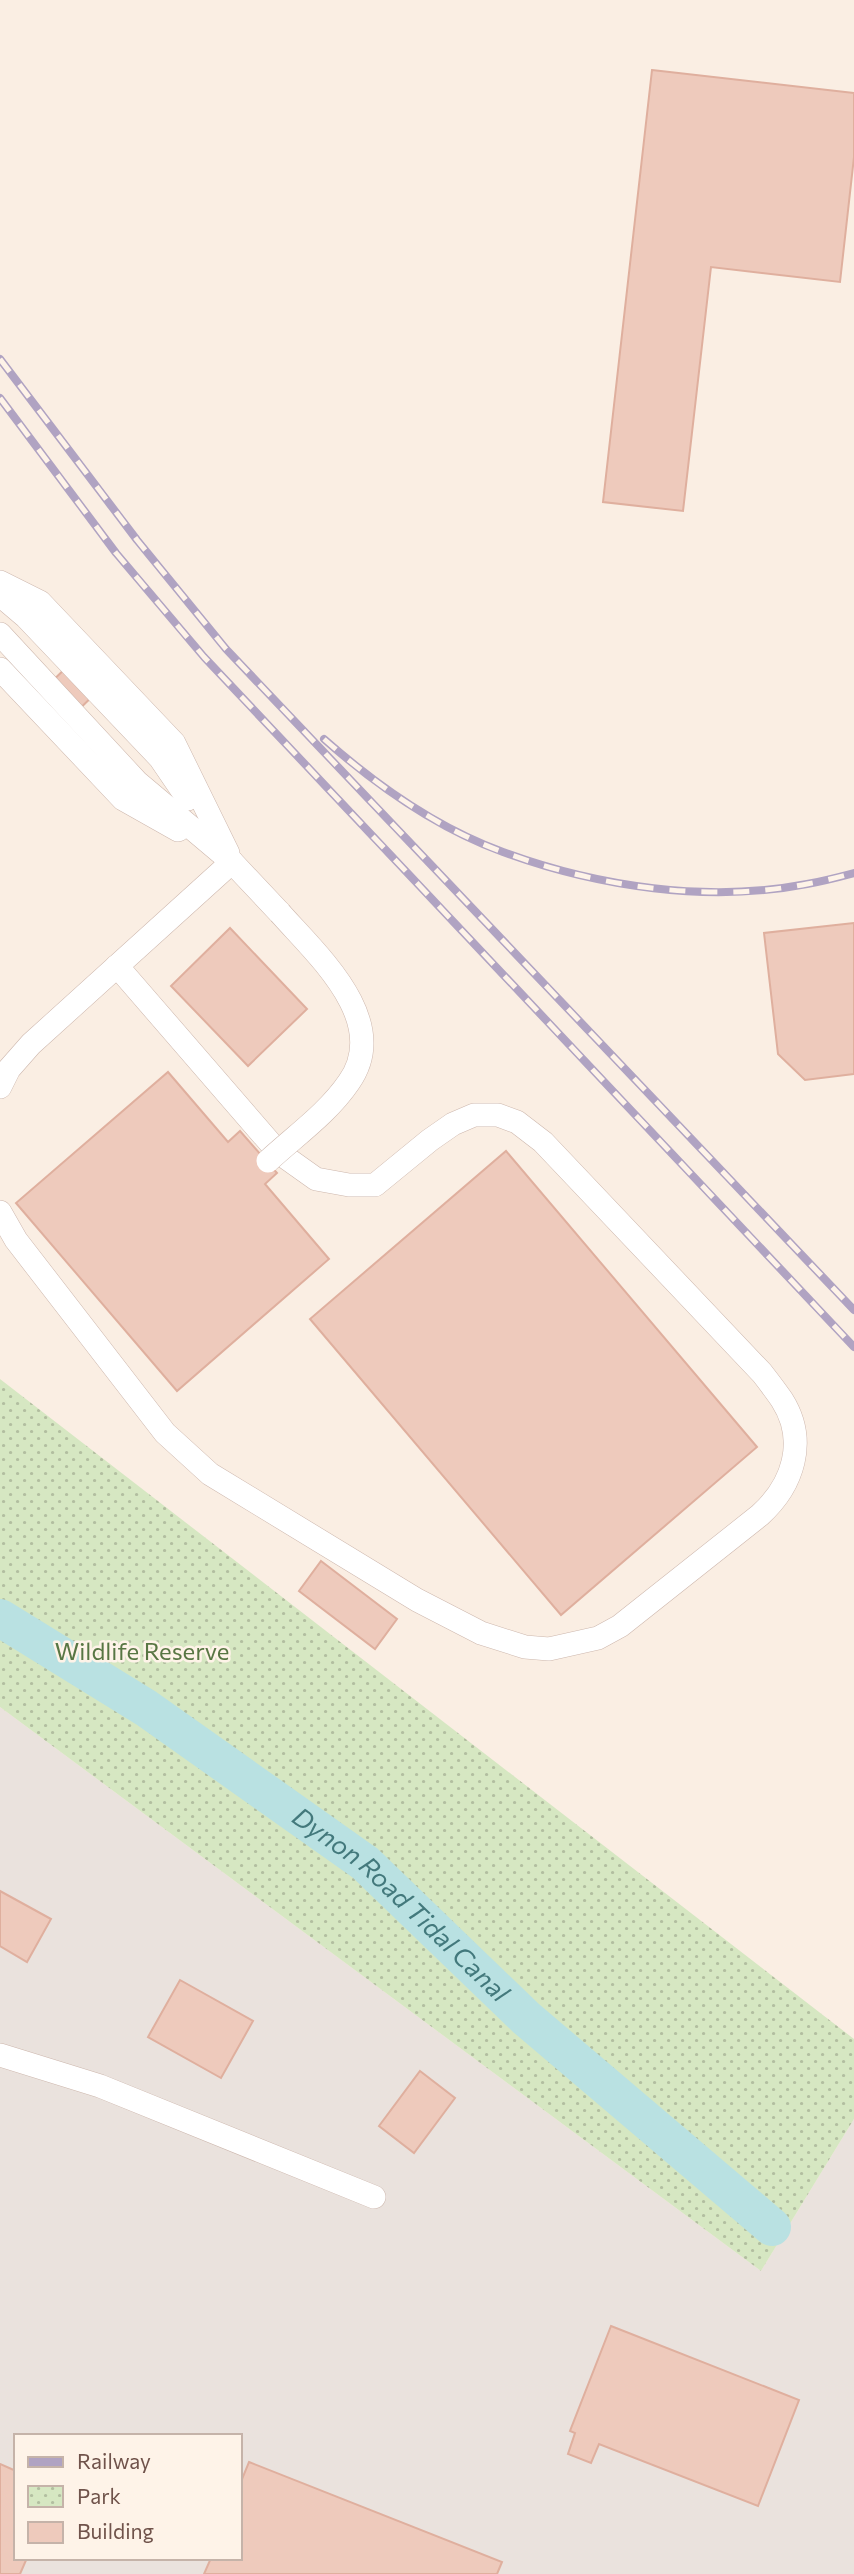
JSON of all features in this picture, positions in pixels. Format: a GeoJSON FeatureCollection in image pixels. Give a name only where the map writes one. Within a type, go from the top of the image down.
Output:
{"type":"FeatureCollection","features":[{"type":"Feature","properties":{"kind":"lane"},"geometry":{"type":"LineString","coordinates":[[0,582],[40,602],[174,743],[232,862]]}},
{"type":"Feature","properties":{"kind":"lane"},"geometry":{"type":"LineString","coordinates":[[0,595],[26,617],[160,758],[232,862]]}},
{"type":"Feature","properties":{"kind":"lane"},"geometry":{"type":"LineString","coordinates":[[2,638],[137,782],[232,862],[343,987],[357,1017],[362,1045],[356,1070],[337,1098],[268,1161]]}},
{"type":"Feature","properties":{"kind":"lane"},"geometry":{"type":"LineString","coordinates":[[0,669],[123,799],[232,862]]}},
{"type":"Feature","properties":{"kind":"lane"},"geometry":{"type":"LineString","coordinates":[[0,1087],[9,1069],[31,1044],[232,862]]}},
{"type":"Feature","properties":{"kind":"lane"},"geometry":{"type":"LineString","coordinates":[[0,1212],[16,1240],[165,1433],[210,1474],[417,1600],[481,1633],[525,1647],[549,1649],[598,1638],[620,1626],[760,1515],[778,1499],[789,1480],[795,1453],[795,1433],[784,1402],[762,1373],[543,1142],[517,1122],[498,1115],[474,1115],[453,1124],[375,1185],[349,1185],[316,1179],[278,1152],[117,966]]}},
{"type":"Feature","properties":{"kind":"lane"},"geometry":{"type":"LineString","coordinates":[[0,2055],[100,2086],[374,2197]]}},
{"type":"Feature","properties":{"kind":"shaded area"},"geometry":{"type":"Polygon","coordinates":[[[0,1707],[761,2271],[854,2119],[854,2574],[0,2574],[0,1707]]]}},
{"type":"Feature","properties":{"kind":"green space","name":"Wildlife Reserve"},"geometry":{"type":"Polygon","coordinates":[[[0,1379],[854,2039],[854,2119],[761,2271],[0,1707],[0,1379]]]}},
{"type":"Feature","properties":{"kind":"building"},"geometry":{"type":"Polygon","coordinates":[[[652,70],[854,93],[854,157],[840,282],[711,267],[683,511],[603,502],[652,70]]]}},
{"type":"Feature","properties":{"kind":"building"},"geometry":{"type":"Polygon","coordinates":[[[74,660],[101,688],[68,720],[40,693],[74,660]]]}},
{"type":"Feature","properties":{"kind":"building"},"geometry":{"type":"Polygon","coordinates":[[[854,923],[854,1074],[805,1080],[778,1054],[764,933],[854,923]]]}},
{"type":"Feature","properties":{"kind":"building"},"geometry":{"type":"Polygon","coordinates":[[[230,928],[307,1009],[248,1066],[171,986],[230,928]]]}},
{"type":"Feature","properties":{"kind":"building"},"geometry":{"type":"Polygon","coordinates":[[[168,1072],[228,1142],[240,1131],[277,1173],[265,1184],[329,1259],[177,1391],[16,1203],[168,1072]]]}},
{"type":"Feature","properties":{"kind":"building"},"geometry":{"type":"Polygon","coordinates":[[[506,1151],[757,1447],[561,1615],[310,1319],[506,1151]]]}},
{"type":"Feature","properties":{"kind":"building"},"geometry":{"type":"Polygon","coordinates":[[[321,1561],[397,1619],[375,1649],[299,1591],[321,1561]]]}},
{"type":"Feature","properties":{"kind":"building"},"geometry":{"type":"Polygon","coordinates":[[[0,1891],[51,1919],[27,1962],[0,1946],[0,1891]]]}},
{"type":"Feature","properties":{"kind":"building"},"geometry":{"type":"Polygon","coordinates":[[[180,1980],[253,2021],[221,2078],[148,2037],[180,1980]]]}},
{"type":"Feature","properties":{"kind":"building"},"geometry":{"type":"Polygon","coordinates":[[[420,2071],[455,2098],[414,2153],[379,2126],[420,2071]]]}},
{"type":"Feature","properties":{"kind":"building"},"geometry":{"type":"Polygon","coordinates":[[[611,2326],[799,2400],[758,2506],[599,2444],[591,2463],[568,2454],[575,2433],[570,2431],[611,2326]]]}},
{"type":"Feature","properties":{"kind":"building"},"geometry":{"type":"Polygon","coordinates":[[[249,2462],[502,2562],[497,2574],[204,2574],[210,2560],[242,2560],[242,2479],[249,2462]]]}},
{"type":"Feature","properties":{"kind":"building"},"geometry":{"type":"Polygon","coordinates":[[[0,2464],[14,2470],[14,2560],[26,2560],[20,2574],[0,2574],[0,2464]]]}},
{"type":"Feature","properties":{"kind":"waterway","name":"Dynon Road Tidal Canal"},"geometry":{"type":"LineString","coordinates":[[0,1618],[146,1708],[365,1863],[526,2018],[772,2227]]}},
{"type":"Feature","properties":{"kind":"railway"},"geometry":{"type":"LineString","coordinates":[[0,359],[137,540],[226,649],[854,1310]]}},
{"type":"Feature","properties":{"kind":"railway"},"geometry":{"type":"LineString","coordinates":[[0,398],[116,553],[204,657],[854,1347]]}},
{"type":"Feature","properties":{"kind":"railway"},"geometry":{"type":"LineString","coordinates":[[324,739],[386,789],[455,831],[503,852],[577,874],[654,888],[731,892],[769,890],[854,873]]}}]}
